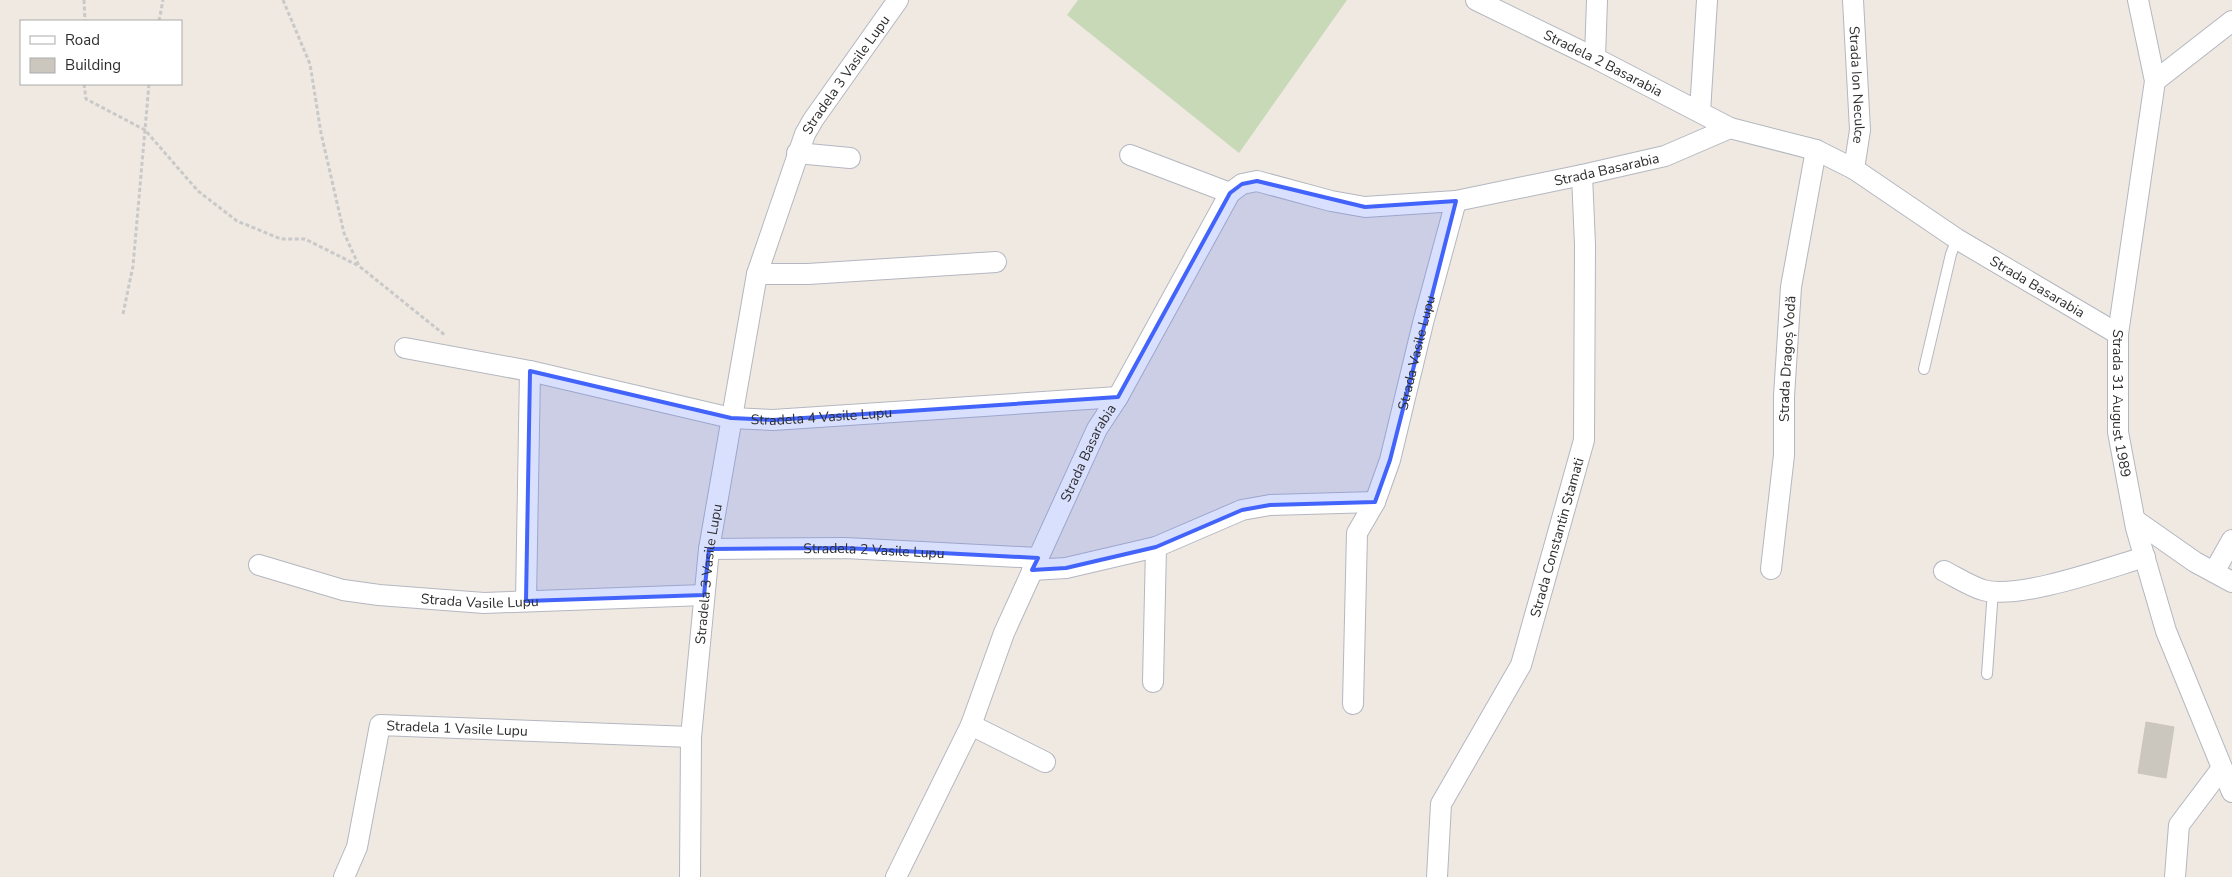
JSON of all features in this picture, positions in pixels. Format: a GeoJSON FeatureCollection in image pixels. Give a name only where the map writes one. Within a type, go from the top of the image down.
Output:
{"type":"FeatureCollection","features":[{"type":"Feature","properties":{"kind":"street","name":"Stradela 3 Vasile Lupu"},"geometry":{"type":"LineString","coordinates":[[690,877],[690,736],[709,549],[757,274],[797,153],[813,120],[898,0]]}},
{"type":"Feature","properties":{"kind":"street","name":"Stradela 2 Basarabia"},"geometry":{"type":"LineString","coordinates":[[1476,0],[1595,58],[1730,128]]}},
{"type":"Feature","properties":{"kind":"street"},"geometry":{"type":"LineString","coordinates":[[1595,58],[1597,0]]}},
{"type":"Feature","properties":{"kind":"street"},"geometry":{"type":"LineString","coordinates":[[1700,112],[1707,0]]}},
{"type":"Feature","properties":{"kind":"street","name":"Strada Ion Neculce"},"geometry":{"type":"LineString","coordinates":[[1853,0],[1860,130],[1854,169]]}},
{"type":"Feature","properties":{"kind":"street","name":"Strada 31 August 1989"},"geometry":{"type":"LineString","coordinates":[[2138,0],[2155,81],[2118,334],[2118,432],[2135,520],[2166,630],[2232,792]]}},
{"type":"Feature","properties":{"kind":"street"},"geometry":{"type":"LineString","coordinates":[[2155,81],[2232,21]]}},
{"type":"Feature","properties":{"kind":"street","name":"Strada Basarabia"},"geometry":{"type":"LineString","coordinates":[[896,877],[971,725],[1004,632],[1097,429],[1118,397],[1230,193],[1242,184],[1257,181],[1331,201],[1365,207],[1456,200],[1582,176],[1665,156],[1730,128],[1816,150],[1854,169],[1957,239],[2118,334]]}},
{"type":"Feature","properties":{"kind":"street","name":"Strada Dragoș Vodă"},"geometry":{"type":"LineString","coordinates":[[1771,569],[1784,455],[1784,396],[1791,287],[1816,150]]}},
{"type":"Feature","properties":{"kind":"street","name":"Stradela 3 Vasile Lupu"},"geometry":{"type":"LineString","coordinates":[[797,153],[850,158]]}},
{"type":"Feature","properties":{"kind":"street"},"geometry":{"type":"LineString","coordinates":[[1130,155],[1230,193]]}},
{"type":"Feature","properties":{"kind":"street","name":"Strada Constantin Stamati"},"geometry":{"type":"LineString","coordinates":[[1437,877],[1441,804],[1521,665],[1584,440],[1585,244],[1582,176]]}},
{"type":"Feature","properties":{"kind":"street","name":"Strada Vasile Lupu"},"geometry":{"type":"LineString","coordinates":[[1352,704],[1357,533],[1375,502],[1390,460],[1423,323],[1456,200]]}},
{"type":"Feature","properties":{"kind":"street"},"geometry":{"type":"LineString","coordinates":[[757,274],[808,274],[996,262]]}},
{"type":"Feature","properties":{"kind":"street","name":"Stradela 4 Vasile Lupu"},"geometry":{"type":"LineString","coordinates":[[405,348],[530,371],[731,418],[773,420],[1118,397]]}},
{"type":"Feature","properties":{"kind":"street"},"geometry":{"type":"LineString","coordinates":[[526,601],[530,371]]}},
{"type":"Feature","properties":{"kind":"street"},"geometry":{"type":"LineString","coordinates":[[1035,564],[1066,568],[1156,548],[1242,510],[1270,505],[1375,502]]}},
{"type":"Feature","properties":{"kind":"street"},"geometry":{"type":"LineString","coordinates":[[2135,520],[2196,562],[2232,582]]}},
{"type":"Feature","properties":{"kind":"street"},"geometry":{"type":"LineString","coordinates":[[2214,572],[2232,540]]}},
{"type":"Feature","properties":{"kind":"street","name":"Stradela 2 Vasile Lupu"},"geometry":{"type":"LineString","coordinates":[[709,549],[844,548],[1035,564]]}},
{"type":"Feature","properties":{"kind":"street"},"geometry":{"type":"LineString","coordinates":[[1152,682],[1156,548]]}},
{"type":"Feature","properties":{"kind":"street"},"geometry":{"type":"LineString","coordinates":[[1944,571],[1983,590],[2010,591],[2049,585],[2145,557]]}},
{"type":"Feature","properties":{"kind":"street","name":"Strada Vasile Lupu"},"geometry":{"type":"LineString","coordinates":[[259,565],[342,590],[379,595],[484,603],[704,595]]}},
{"type":"Feature","properties":{"kind":"street"},"geometry":{"type":"LineString","coordinates":[[971,725],[1045,762]]}},
{"type":"Feature","properties":{"kind":"street","name":"Stradela 1 Vasile Lupu"},"geometry":{"type":"LineString","coordinates":[[344,877],[357,847],[380,726],[690,736]]}},
{"type":"Feature","properties":{"kind":"street"},"geometry":{"type":"LineString","coordinates":[[2175,877],[2179,824],[2222,768]]}},
{"type":"Feature","properties":{"kind":"lane"},"geometry":{"type":"LineString","coordinates":[[1924,369],[1951,254],[1957,239]]}},
{"type":"Feature","properties":{"kind":"lane"},"geometry":{"type":"LineString","coordinates":[[1987,674],[1993,590]]}},
{"type":"Feature","properties":{"kind":"path"},"geometry":{"type":"LineString","coordinates":[[84,0],[85,20]]}},
{"type":"Feature","properties":{"kind":"path"},"geometry":{"type":"LineString","coordinates":[[158,20],[163,0]]}},
{"type":"Feature","properties":{"kind":"path"},"geometry":{"type":"LineString","coordinates":[[283,0],[310,64],[321,133],[344,233],[359,266]]}},
{"type":"Feature","properties":{"kind":"path"},"geometry":{"type":"LineString","coordinates":[[84,85],[86,99],[145,130],[198,191],[236,222],[281,239],[305,239],[359,266],[448,338]]}},
{"type":"Feature","properties":{"kind":"path"},"geometry":{"type":"LineString","coordinates":[[123,314],[133,266],[148,85]]}},
{"type":"Feature","properties":{"kind":"highlighted area"},"geometry":{"type":"Polygon","coordinates":[[[1257,181],[1365,207],[1456,201],[1390,460],[1375,502],[1270,505],[1242,510],[1156,547],[1066,568],[1032,570],[1038,558],[845,548],[709,549],[704,595],[526,601],[530,371],[731,418],[773,420],[1118,397],[1230,193],[1242,184],[1257,181]]]}},
{"type":"Feature","properties":{"kind":"green space"},"geometry":{"type":"Polygon","coordinates":[[[1078,0],[1347,0],[1239,153],[1067,15],[1078,0]]]}},
{"type":"Feature","properties":{"kind":"building"},"geometry":{"type":"Polygon","coordinates":[[[2146,722],[2174,727],[2166,778],[2138,773],[2146,722]]]}}]}
